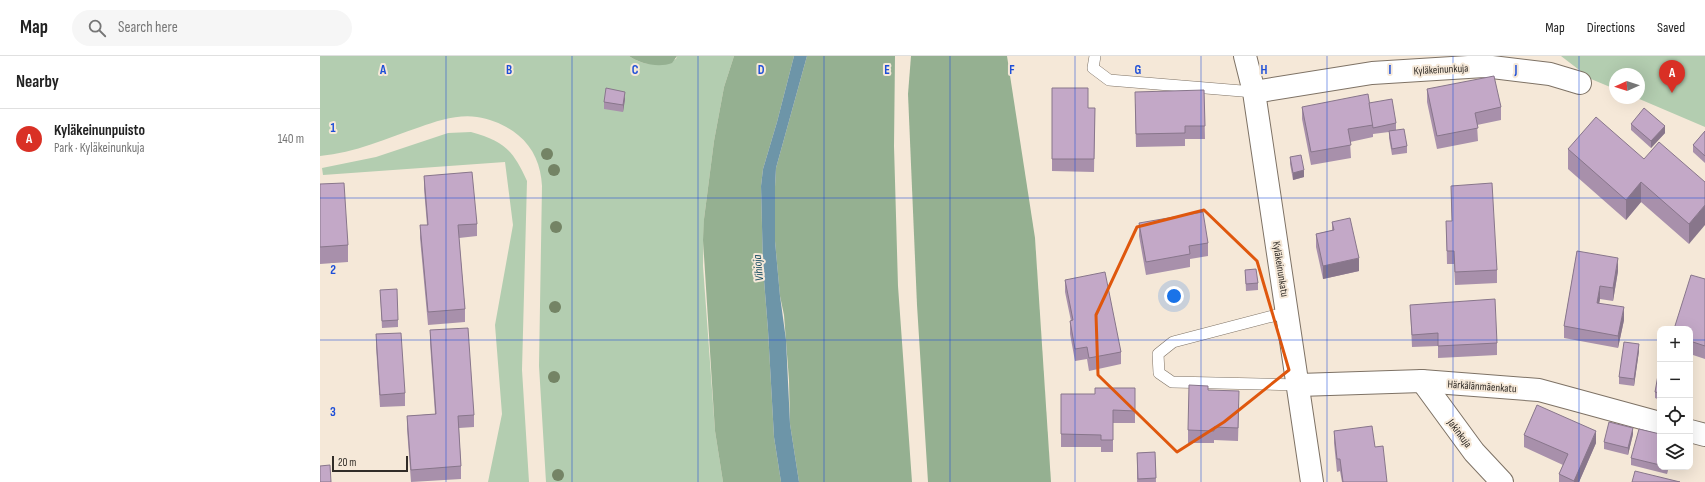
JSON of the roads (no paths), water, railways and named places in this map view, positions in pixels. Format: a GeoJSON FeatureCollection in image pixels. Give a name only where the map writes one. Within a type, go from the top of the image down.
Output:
{"type":"FeatureCollection","features":[{"type":"Feature","properties":{"kind":"street","name":"Kyläkeinunkatu"},"geometry":{"type":"LineString","coordinates":[[1245,56],[1254,92],[1288,312],[1312,482]]}},
{"type":"Feature","properties":{"kind":"street","name":"Kyläkeinunkuja"},"geometry":{"type":"LineString","coordinates":[[1254,92],[1372,73],[1484,66],[1550,74],[1580,83]]}},
{"type":"Feature","properties":{"kind":"street","name":"Härkälänmäenkatu"},"geometry":{"type":"LineString","coordinates":[[1299,386],[1422,382],[1539,390],[1657,421]]}},
{"type":"Feature","properties":{"kind":"street","name":"Jakinkuja"},"geometry":{"type":"LineString","coordinates":[[1422,382],[1474,452],[1502,482]]}},
{"type":"Feature","properties":{"kind":"street"},"geometry":{"type":"LineString","coordinates":[[1693,432],[1705,435]]}},
{"type":"Feature","properties":{"kind":"lane"},"geometry":{"type":"LineString","coordinates":[[1095,56],[1093,68],[1110,80],[1254,92]]}},
{"type":"Feature","properties":{"kind":"lane"},"geometry":{"type":"LineString","coordinates":[[1288,312],[1173,342],[1158,354],[1159,372],[1172,382],[1299,386]]}},
{"type":"Feature","properties":{"kind":"water"},"geometry":{"type":"Polygon","coordinates":[[[794,56],[807,56],[776,168],[775,241],[786,340],[790,424],[799,482],[781,482],[774,437],[763,267],[761,186],[763,169],[794,56]]]}},
{"type":"Feature","properties":{"kind":"place","name":"Kyläkeinunpuisto"},"geometry":{"type":"Point","coordinates":[1672,93]}},
{"type":"Feature","properties":{"kind":"water label","name":"Vihioja"},"geometry":{"type":"Point","coordinates":[758,268]}}]}
